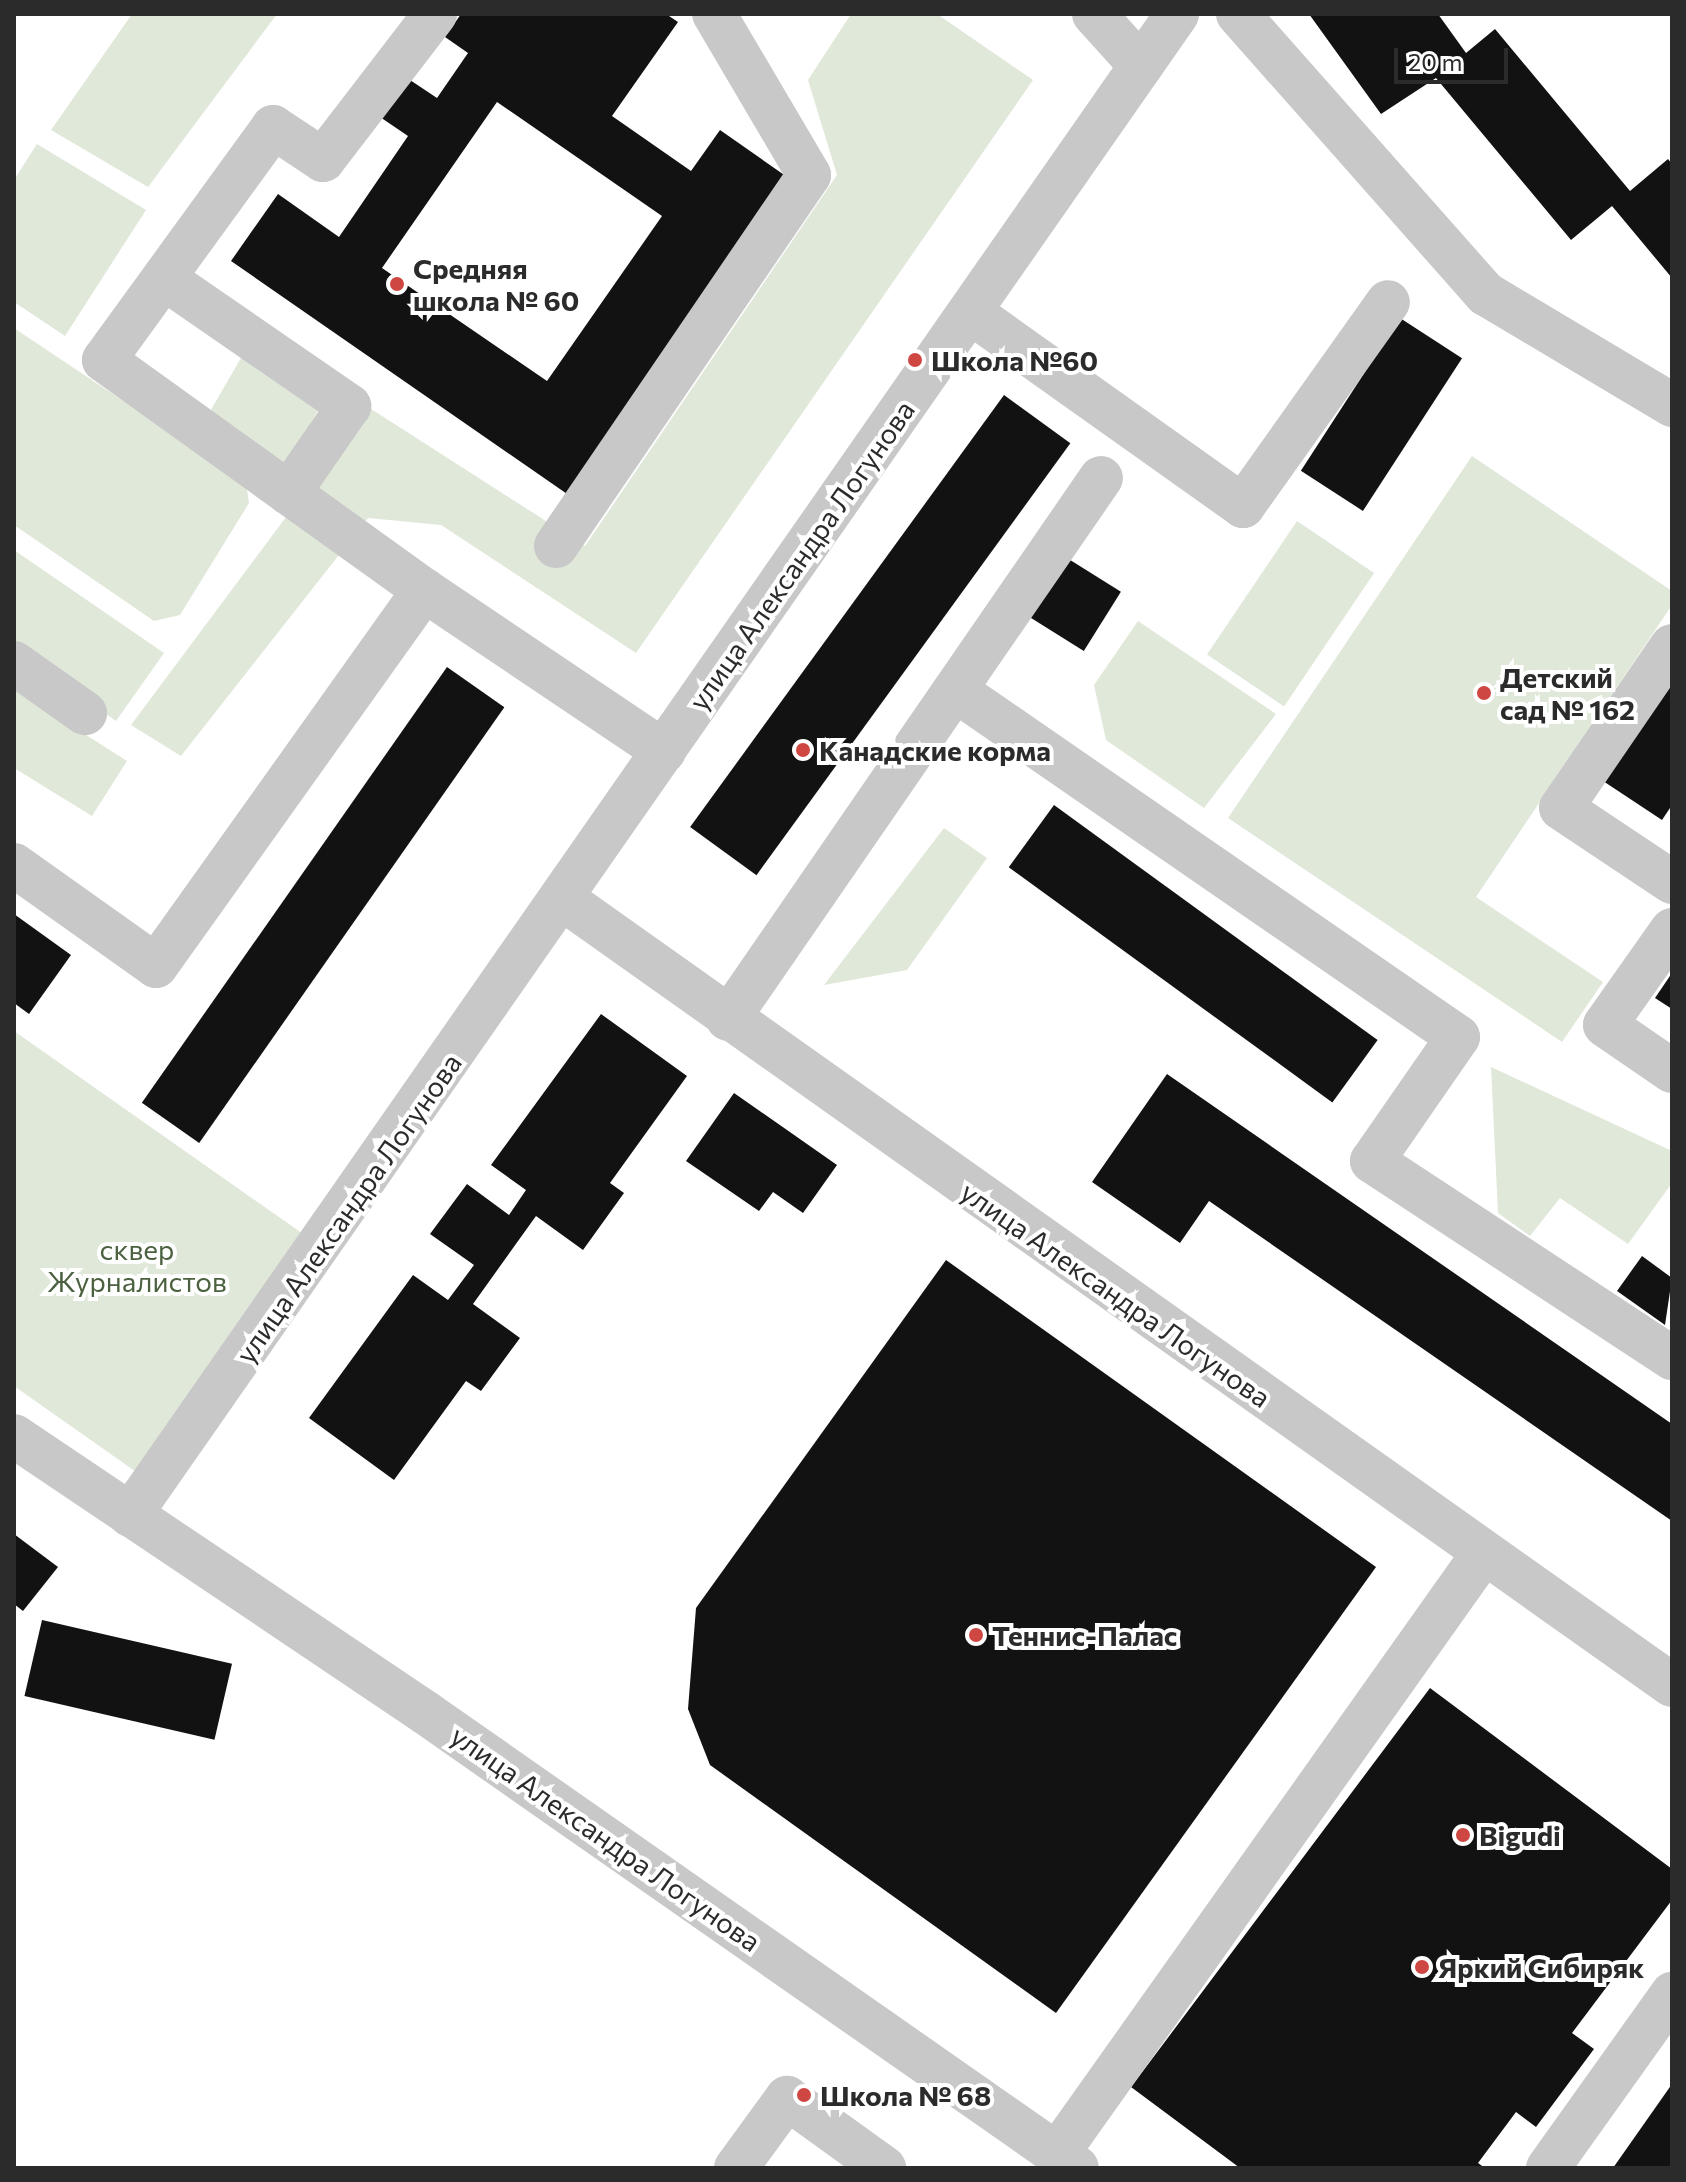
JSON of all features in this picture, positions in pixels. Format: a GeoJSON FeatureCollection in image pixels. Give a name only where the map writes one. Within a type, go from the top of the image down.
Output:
{"type":"FeatureCollection","features":[{"type":"Feature","properties":{"kind":"street"},"geometry":{"type":"LineString","coordinates":[[435,14],[323,160],[273,127],[104,360],[424,590],[664,751]]}},
{"type":"Feature","properties":{"kind":"street"},"geometry":{"type":"LineString","coordinates":[[556,546],[809,175],[714,14]]}},
{"type":"Feature","properties":{"kind":"street"},"geometry":{"type":"LineString","coordinates":[[1094,14],[1141,66]]}},
{"type":"Feature","properties":{"kind":"street","name":"улица Александра Логунова"},"geometry":{"type":"LineString","coordinates":[[130,1515],[563,899],[1177,14]]}},
{"type":"Feature","properties":{"kind":"street"},"geometry":{"type":"LineString","coordinates":[[1238,14],[1486,294],[1672,405]]}},
{"type":"Feature","properties":{"kind":"street"},"geometry":{"type":"LineString","coordinates":[[165,279],[349,406],[289,493]]}},
{"type":"Feature","properties":{"kind":"street"},"geometry":{"type":"LineString","coordinates":[[970,312],[1243,506],[1388,302]]}},
{"type":"Feature","properties":{"kind":"street"},"geometry":{"type":"LineString","coordinates":[[728,1019],[1101,478]]}},
{"type":"Feature","properties":{"kind":"street"},"geometry":{"type":"LineString","coordinates":[[14,865],[156,966],[424,590]]}},
{"type":"Feature","properties":{"kind":"street"},"geometry":{"type":"LineString","coordinates":[[1672,646],[1561,808],[1672,882]]}},
{"type":"Feature","properties":{"kind":"street"},"geometry":{"type":"LineString","coordinates":[[14,663],[85,713]]}},
{"type":"Feature","properties":{"kind":"street"},"geometry":{"type":"LineString","coordinates":[[955,690],[1458,1037],[1372,1161],[1672,1358]]}},
{"type":"Feature","properties":{"kind":"street","name":"улица Александра Логунова"},"geometry":{"type":"LineString","coordinates":[[563,899],[728,1019],[1672,1685]]}},
{"type":"Feature","properties":{"kind":"street"},"geometry":{"type":"LineString","coordinates":[[1672,930],[1605,1025],[1672,1071]]}},
{"type":"Feature","properties":{"kind":"street","name":"улица Александра Логунова"},"geometry":{"type":"LineString","coordinates":[[14,1436],[1067,2161]]}},
{"type":"Feature","properties":{"kind":"street"},"geometry":{"type":"LineString","coordinates":[[1067,2161],[1483,1554]]}},
{"type":"Feature","properties":{"kind":"street"},"geometry":{"type":"LineString","coordinates":[[1548,2168],[1672,1994]]}},
{"type":"Feature","properties":{"kind":"street"},"geometry":{"type":"LineString","coordinates":[[736,2168],[787,2098],[884,2168]]}},
{"type":"Feature","properties":{"kind":"green space"},"geometry":{"type":"Polygon","coordinates":[[[132,14],[277,14],[148,187],[51,130],[132,14]]]}},
{"type":"Feature","properties":{"kind":"green space"},"geometry":{"type":"Polygon","coordinates":[[[851,14],[937,14],[1033,80],[636,653],[441,525],[368,518],[181,756],[131,725],[368,407],[585,546],[837,175],[808,80],[851,14]]]}},
{"type":"Feature","properties":{"kind":"green space"},"geometry":{"type":"Polygon","coordinates":[[[37,144],[146,210],[65,336],[14,302],[14,180],[37,144]]]}},
{"type":"Feature","properties":{"kind":"green space"},"geometry":{"type":"Polygon","coordinates":[[[14,328],[246,483],[249,503],[180,615],[154,621],[14,525],[14,328]]]}},
{"type":"Feature","properties":{"kind":"green space"},"geometry":{"type":"Polygon","coordinates":[[[245,351],[326,397],[286,467],[205,420],[245,351]]]}},
{"type":"Feature","properties":{"kind":"green space","name":"Детский сад № 162"},"geometry":{"type":"Polygon","coordinates":[[[1472,456],[1672,591],[1672,605],[1476,897],[1603,982],[1562,1042],[1228,818],[1472,456]]]}},
{"type":"Feature","properties":{"kind":"green space"},"geometry":{"type":"Polygon","coordinates":[[[1297,521],[1374,573],[1284,706],[1207,654],[1297,521]]]}},
{"type":"Feature","properties":{"kind":"green space"},"geometry":{"type":"Polygon","coordinates":[[[14,550],[164,653],[116,721],[14,649],[14,550]]]}},
{"type":"Feature","properties":{"kind":"green space"},"geometry":{"type":"Polygon","coordinates":[[[1138,621],[1276,714],[1204,808],[1106,740],[1094,685],[1138,621]]]}},
{"type":"Feature","properties":{"kind":"green space"},"geometry":{"type":"Polygon","coordinates":[[[14,689],[127,761],[92,816],[14,768],[14,689]]]}},
{"type":"Feature","properties":{"kind":"green space"},"geometry":{"type":"Polygon","coordinates":[[[944,828],[987,858],[907,970],[824,985],[944,828]]]}},
{"type":"Feature","properties":{"kind":"green space","name":"сквер Журналистов"},"geometry":{"type":"Polygon","coordinates":[[[14,1031],[306,1236],[139,1474],[14,1386],[14,1031]]]}},
{"type":"Feature","properties":{"kind":"green space"},"geometry":{"type":"Polygon","coordinates":[[[1491,1067],[1672,1151],[1672,1183],[1628,1244],[1560,1198],[1530,1236],[1498,1213],[1491,1067]]]}},
{"type":"Feature","properties":{"kind":"building"},"geometry":{"type":"Polygon","coordinates":[[[461,14],[666,14],[678,22],[612,116],[691,171],[720,130],[790,179],[570,496],[231,261],[278,194],[339,237],[408,136],[380,117],[407,78],[437,98],[468,53],[445,37],[461,14]],[[497,102],[382,268],[547,381],[662,216],[497,102]]]}},
{"type":"Feature","properties":{"kind":"building"},"geometry":{"type":"Polygon","coordinates":[[[1309,14],[1438,14],[1466,53],[1495,29],[1630,191],[1668,159],[1672,164],[1672,278],[1612,206],[1571,240],[1436,78],[1381,114],[1309,14]]]}},
{"type":"Feature","properties":{"kind":"building"},"geometry":{"type":"Polygon","coordinates":[[[1400,318],[1462,358],[1363,511],[1301,471],[1400,318]]]}},
{"type":"Feature","properties":{"kind":"building"},"geometry":{"type":"Polygon","coordinates":[[[1004,395],[1070,443],[756,875],[690,827],[1004,395]]]}},
{"type":"Feature","properties":{"kind":"building"},"geometry":{"type":"Polygon","coordinates":[[[1059,553],[1121,592],[1084,651],[1022,612],[1059,553]]]}},
{"type":"Feature","properties":{"kind":"building"},"geometry":{"type":"Polygon","coordinates":[[[1672,665],[1672,805],[1662,820],[1597,777],[1672,665]]]}},
{"type":"Feature","properties":{"kind":"building"},"geometry":{"type":"Polygon","coordinates":[[[447,667],[504,707],[199,1143],[142,1103],[447,667]]]}},
{"type":"Feature","properties":{"kind":"building"},"geometry":{"type":"Polygon","coordinates":[[[1054,805],[1378,1040],[1332,1102],[1009,867],[1054,805]]]}},
{"type":"Feature","properties":{"kind":"building"},"geometry":{"type":"Polygon","coordinates":[[[14,914],[71,955],[29,1014],[14,1003],[14,914]]]}},
{"type":"Feature","properties":{"kind":"building"},"geometry":{"type":"Polygon","coordinates":[[[1672,973],[1672,1009],[1655,998],[1672,973]]]}},
{"type":"Feature","properties":{"kind":"building"},"geometry":{"type":"Polygon","coordinates":[[[601,1014],[687,1076],[610,1183],[624,1193],[583,1250],[536,1216],[473,1304],[520,1338],[481,1391],[466,1381],[394,1480],[309,1418],[413,1275],[448,1300],[474,1265],[430,1234],[467,1184],[509,1215],[526,1190],[491,1165],[601,1014]]]}},
{"type":"Feature","properties":{"kind":"building"},"geometry":{"type":"Polygon","coordinates":[[[1167,1074],[1672,1424],[1672,1521],[1209,1201],[1180,1243],[1092,1182],[1167,1074]]]}},
{"type":"Feature","properties":{"kind":"building"},"geometry":{"type":"Polygon","coordinates":[[[734,1093],[837,1165],[803,1213],[773,1192],[759,1211],[686,1161],[734,1093]]]}},
{"type":"Feature","properties":{"kind":"building"},"geometry":{"type":"Polygon","coordinates":[[[1642,1256],[1672,1278],[1665,1325],[1617,1291],[1642,1256]]]}},
{"type":"Feature","properties":{"kind":"building","name":"Теннис-Палас"},"geometry":{"type":"Polygon","coordinates":[[[946,1260],[1376,1567],[1056,2013],[710,1765],[688,1709],[696,1608],[946,1260]]]}},
{"type":"Feature","properties":{"kind":"building"},"geometry":{"type":"Polygon","coordinates":[[[14,1534],[58,1567],[23,1611],[14,1604],[14,1534]]]}},
{"type":"Feature","properties":{"kind":"building"},"geometry":{"type":"Polygon","coordinates":[[[42,1620],[232,1664],[214,1740],[24,1696],[42,1620]]]}},
{"type":"Feature","properties":{"kind":"building","name":"Яркий Сибиряк"},"geometry":{"type":"Polygon","coordinates":[[[1430,1688],[1672,1869],[1672,1900],[1572,2033],[1594,2049],[1536,2127],[1516,2112],[1478,2163],[1485,2168],[1240,2168],[1131,2087],[1430,1688]]]}},
{"type":"Feature","properties":{"kind":"building"},"geometry":{"type":"Polygon","coordinates":[[[1672,2084],[1672,2168],[1613,2168],[1672,2084]]]}},
{"type":"Feature","properties":{"kind":"place","name":"Средняя школа № 60"},"geometry":{"type":"Point","coordinates":[397,284]}},
{"type":"Feature","properties":{"kind":"place","name":"Школа №60"},"geometry":{"type":"Point","coordinates":[915,360]}},
{"type":"Feature","properties":{"kind":"place","name":"Детский сад № 162"},"geometry":{"type":"Point","coordinates":[1484,693]}},
{"type":"Feature","properties":{"kind":"place","name":"Канадские корма"},"geometry":{"type":"Point","coordinates":[803,750]}},
{"type":"Feature","properties":{"kind":"place","name":"Теннис-Палас"},"geometry":{"type":"Point","coordinates":[976,1635]}},
{"type":"Feature","properties":{"kind":"place","name":"Bigudi"},"geometry":{"type":"Point","coordinates":[1463,1835]}},
{"type":"Feature","properties":{"kind":"place","name":"Яркий Сибиряк"},"geometry":{"type":"Point","coordinates":[1422,1967]}},
{"type":"Feature","properties":{"kind":"place","name":"Школа № 68"},"geometry":{"type":"Point","coordinates":[804,2095]}}]}
